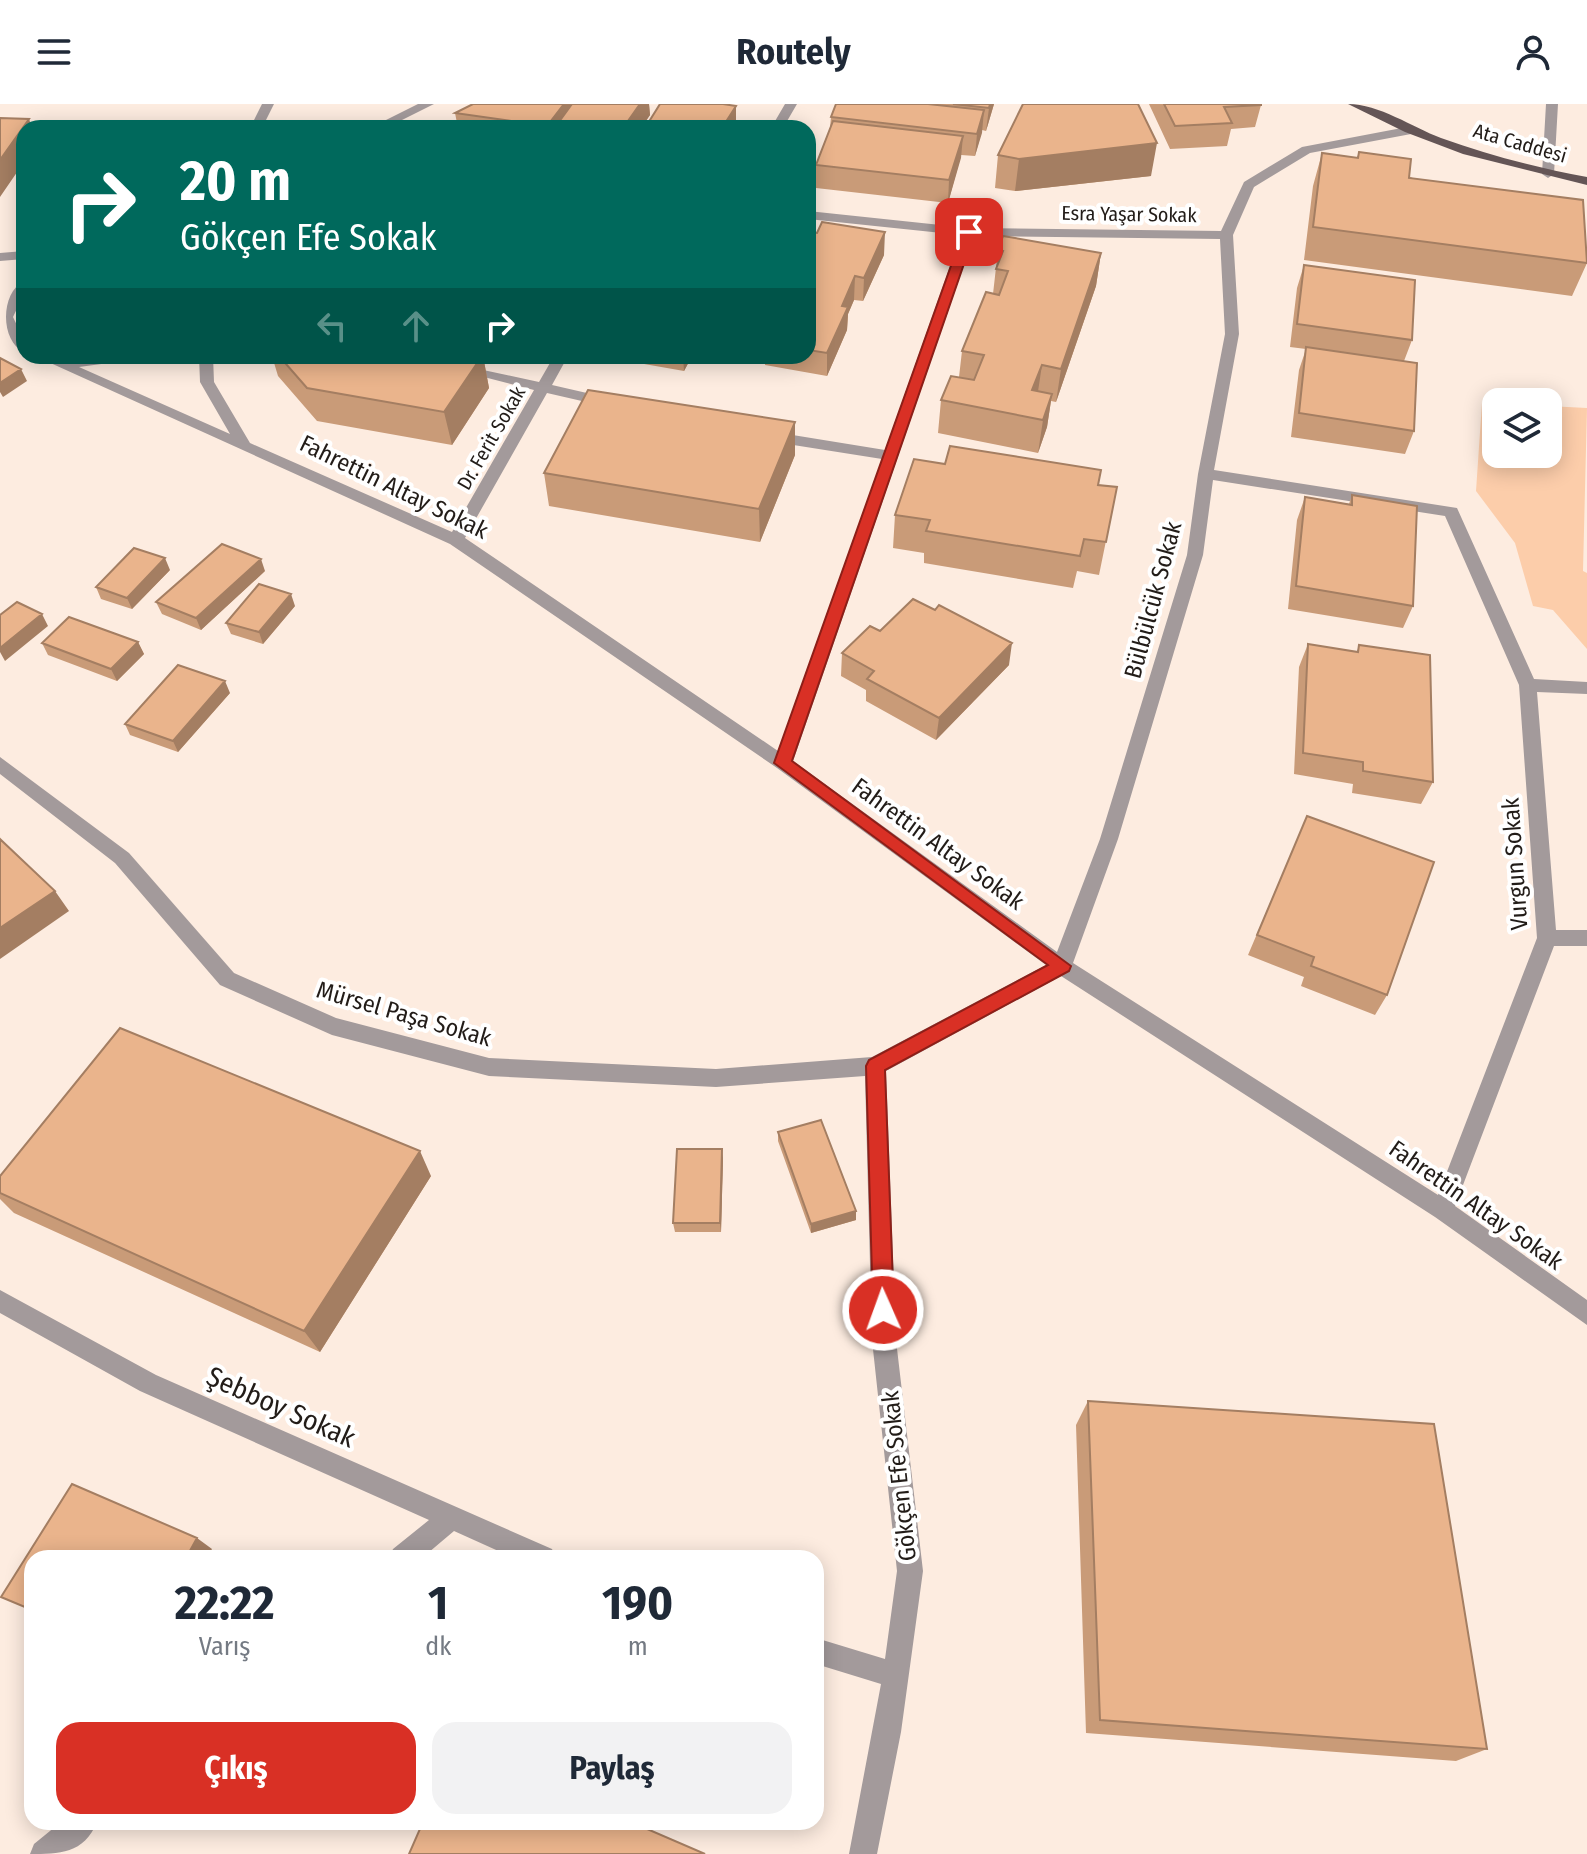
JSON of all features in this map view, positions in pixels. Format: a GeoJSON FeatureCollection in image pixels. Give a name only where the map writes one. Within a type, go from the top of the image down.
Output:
{"type":"FeatureCollection","features":[{"type":"Feature","properties":{"kind":"main road","name":"Ata Caddesi"},"geometry":{"type":"LineString","coordinates":[[1354,104],[1407,131],[1548,174],[1587,181]]}},
{"type":"Feature","properties":{"kind":"street"},"geometry":{"type":"LineString","coordinates":[[393,120],[428,104]]}},
{"type":"Feature","properties":{"kind":"street"},"geometry":{"type":"LineString","coordinates":[[1548,174],[1552,104]]}},
{"type":"Feature","properties":{"kind":"street","name":"Esra Yaşar Sokak"},"geometry":{"type":"LineString","coordinates":[[816,216],[969,232],[1226,235],[1249,185],[1306,150],[1407,131]]}},
{"type":"Feature","properties":{"kind":"street"},"geometry":{"type":"LineString","coordinates":[[783,763],[888,455],[969,232]]}},
{"type":"Feature","properties":{"kind":"street","name":"Bülbülcük Sokak"},"geometry":{"type":"LineString","coordinates":[[1062,966],[1109,839],[1195,555],[1206,474],[1232,334],[1226,235]]}},
{"type":"Feature","properties":{"kind":"street"},"geometry":{"type":"LineString","coordinates":[[16,293],[5,315],[9,333],[16,341]]}},
{"type":"Feature","properties":{"kind":"street","name":"Fahrettin Altay Sokak"},"geometry":{"type":"LineString","coordinates":[[59,364],[456,540],[783,763],[1062,966],[1443,1210],[1587,1314]]}},
{"type":"Feature","properties":{"kind":"street"},"geometry":{"type":"LineString","coordinates":[[206,364],[207,382],[244,445]]}},
{"type":"Feature","properties":{"kind":"street","name":"Dr. Ferit Sokak"},"geometry":{"type":"LineString","coordinates":[[456,540],[556,364]]}},
{"type":"Feature","properties":{"kind":"street"},"geometry":{"type":"LineString","coordinates":[[441,365],[619,405]]}},
{"type":"Feature","properties":{"kind":"street"},"geometry":{"type":"LineString","coordinates":[[755,434],[888,455]]}},
{"type":"Feature","properties":{"kind":"street","name":"Vurgun Sokak"},"geometry":{"type":"LineString","coordinates":[[1206,474],[1451,512],[1528,685],[1547,938],[1443,1210]]}},
{"type":"Feature","properties":{"kind":"street"},"geometry":{"type":"LineString","coordinates":[[1528,685],[1587,688]]}},
{"type":"Feature","properties":{"kind":"street","name":"Mürsel Paşa Sokak"},"geometry":{"type":"LineString","coordinates":[[0,764],[122,858],[227,979],[332,1026],[489,1067],[716,1078],[875,1066]]}},
{"type":"Feature","properties":{"kind":"street"},"geometry":{"type":"LineString","coordinates":[[1547,938],[1587,938]]}},
{"type":"Feature","properties":{"kind":"street"},"geometry":{"type":"LineString","coordinates":[[875,1066],[1062,966]]}},
{"type":"Feature","properties":{"kind":"street","name":"Gökçen Efe Sokak"},"geometry":{"type":"LineString","coordinates":[[863,1854],[910,1571],[884,1340],[875,1066]]}},
{"type":"Feature","properties":{"kind":"street","name":"Şebboy Sokak"},"geometry":{"type":"LineString","coordinates":[[0,1301],[148,1383],[525,1550]]}},
{"type":"Feature","properties":{"kind":"street"},"geometry":{"type":"LineString","coordinates":[[412,1550],[451,1518]]}},
{"type":"Feature","properties":{"kind":"street"},"geometry":{"type":"LineString","coordinates":[[824,1653],[895,1675]]}},
{"type":"Feature","properties":{"kind":"street"},"geometry":{"type":"LineString","coordinates":[[44,1854],[73,1830]]}},
{"type":"Feature","properties":{"kind":"shaded area"},"geometry":{"type":"Polygon","coordinates":[[[1482,403],[1482,468],[1562,468],[1562,407],[1587,408],[1583,571],[1587,573],[1587,649],[1553,610],[1533,606],[1515,543],[1476,491],[1482,403]]]}},
{"type":"Feature","properties":{"kind":"building"},"geometry":{"type":"Polygon","coordinates":[[[473,104],[564,104],[552,120],[505,120],[455,113],[473,104]]]}},
{"type":"Feature","properties":{"kind":"building"},"geometry":{"type":"Polygon","coordinates":[[[572,104],[640,104],[629,120],[560,120],[572,104]]]}},
{"type":"Feature","properties":{"kind":"building"},"geometry":{"type":"Polygon","coordinates":[[[660,104],[736,106],[727,120],[650,120],[660,104]]]}},
{"type":"Feature","properties":{"kind":"building"},"geometry":{"type":"Polygon","coordinates":[[[836,104],[928,104],[984,110],[977,134],[831,117],[836,104]]]}},
{"type":"Feature","properties":{"kind":"building"},"geometry":{"type":"Polygon","coordinates":[[[953,104],[990,104],[989,108],[953,104]]]}},
{"type":"Feature","properties":{"kind":"building"},"geometry":{"type":"Polygon","coordinates":[[[1023,104],[1138,104],[1157,143],[1019,159],[998,155],[1023,104]]]}},
{"type":"Feature","properties":{"kind":"building"},"geometry":{"type":"Polygon","coordinates":[[[1164,104],[1261,105],[1224,107],[1232,123],[1175,126],[1164,104]]]}},
{"type":"Feature","properties":{"kind":"building"},"geometry":{"type":"Polygon","coordinates":[[[0,118],[29,119],[16,120],[16,137],[0,160],[0,118]]]}},
{"type":"Feature","properties":{"kind":"building"},"geometry":{"type":"Polygon","coordinates":[[[833,121],[963,136],[949,180],[816,165],[833,121]]]}},
{"type":"Feature","properties":{"kind":"building"},"geometry":{"type":"Polygon","coordinates":[[[1359,152],[1411,159],[1409,178],[1583,200],[1587,263],[1313,227],[1322,153],[1358,158],[1359,152]]]}},
{"type":"Feature","properties":{"kind":"building"},"geometry":{"type":"Polygon","coordinates":[[[822,222],[885,232],[864,278],[855,276],[842,306],[848,307],[827,353],[816,351],[817,233],[822,222]]]}},
{"type":"Feature","properties":{"kind":"building"},"geometry":{"type":"Polygon","coordinates":[[[1003,236],[1101,253],[1061,369],[1042,365],[1032,390],[1052,394],[1043,420],[941,400],[951,376],[974,380],[984,355],[962,351],[986,292],[999,295],[1008,271],[996,269],[1003,251],[998,250],[1003,236]]]}},
{"type":"Feature","properties":{"kind":"building"},"geometry":{"type":"Polygon","coordinates":[[[1304,265],[1415,280],[1412,340],[1297,324],[1304,265]]]}},
{"type":"Feature","properties":{"kind":"building"},"geometry":{"type":"Polygon","coordinates":[[[1306,347],[1417,363],[1414,431],[1299,413],[1306,347]]]}},
{"type":"Feature","properties":{"kind":"building"},"geometry":{"type":"Polygon","coordinates":[[[0,358],[21,369],[0,383],[0,358]]]}},
{"type":"Feature","properties":{"kind":"building"},"geometry":{"type":"Polygon","coordinates":[[[286,364],[477,364],[444,412],[307,388],[286,364]]]}},
{"type":"Feature","properties":{"kind":"building"},"geometry":{"type":"Polygon","coordinates":[[[588,390],[795,422],[759,509],[544,473],[588,390]]]}},
{"type":"Feature","properties":{"kind":"building"},"geometry":{"type":"Polygon","coordinates":[[[950,446],[1101,470],[1098,485],[1117,487],[1106,542],[1084,539],[1080,556],[926,531],[930,520],[895,515],[914,459],[945,464],[950,446]]]}},
{"type":"Feature","properties":{"kind":"building"},"geometry":{"type":"Polygon","coordinates":[[[1352,495],[1417,506],[1413,606],[1296,586],[1305,497],[1352,505],[1352,495]]]}},
{"type":"Feature","properties":{"kind":"building"},"geometry":{"type":"Polygon","coordinates":[[[222,544],[261,559],[196,618],[156,602],[222,544]]]}},
{"type":"Feature","properties":{"kind":"building"},"geometry":{"type":"Polygon","coordinates":[[[134,548],[165,558],[127,598],[96,587],[134,548]]]}},
{"type":"Feature","properties":{"kind":"building"},"geometry":{"type":"Polygon","coordinates":[[[259,584],[291,594],[259,632],[226,623],[259,584]]]}},
{"type":"Feature","properties":{"kind":"building"},"geometry":{"type":"Polygon","coordinates":[[[913,599],[935,610],[939,605],[1012,643],[939,718],[867,679],[874,671],[842,653],[870,626],[880,631],[913,599]]]}},
{"type":"Feature","properties":{"kind":"building"},"geometry":{"type":"Polygon","coordinates":[[[17,602],[42,614],[0,648],[0,615],[17,602]]]}},
{"type":"Feature","properties":{"kind":"building"},"geometry":{"type":"Polygon","coordinates":[[[69,617],[138,642],[111,669],[42,643],[69,617]]]}},
{"type":"Feature","properties":{"kind":"building"},"geometry":{"type":"Polygon","coordinates":[[[1308,644],[1358,652],[1359,645],[1430,655],[1433,782],[1363,771],[1363,762],[1303,753],[1308,644]]]}},
{"type":"Feature","properties":{"kind":"building"},"geometry":{"type":"Polygon","coordinates":[[[178,665],[225,681],[173,741],[125,724],[178,665]]]}},
{"type":"Feature","properties":{"kind":"building"},"geometry":{"type":"Polygon","coordinates":[[[1307,816],[1434,862],[1387,995],[1311,966],[1314,957],[1257,935],[1307,816]]]}},
{"type":"Feature","properties":{"kind":"building"},"geometry":{"type":"Polygon","coordinates":[[[0,839],[55,891],[0,928],[0,839]]]}},
{"type":"Feature","properties":{"kind":"building"},"geometry":{"type":"Polygon","coordinates":[[[120,1028],[420,1151],[304,1331],[0,1193],[0,1176],[120,1028]]]}},
{"type":"Feature","properties":{"kind":"building"},"geometry":{"type":"Polygon","coordinates":[[[821,1120],[856,1211],[811,1224],[778,1132],[821,1120]]]}},
{"type":"Feature","properties":{"kind":"building"},"geometry":{"type":"Polygon","coordinates":[[[677,1149],[722,1149],[720,1223],[673,1223],[677,1149]]]}},
{"type":"Feature","properties":{"kind":"building"},"geometry":{"type":"Polygon","coordinates":[[[1088,1401],[1434,1424],[1487,1749],[1100,1720],[1088,1401]]]}},
{"type":"Feature","properties":{"kind":"building"},"geometry":{"type":"Polygon","coordinates":[[[72,1484],[197,1538],[190,1550],[31,1550],[72,1484]]]}},
{"type":"Feature","properties":{"kind":"building"},"geometry":{"type":"Polygon","coordinates":[[[24,1560],[24,1607],[1,1597],[24,1560]]]}},
{"type":"Feature","properties":{"kind":"building"},"geometry":{"type":"Polygon","coordinates":[[[420,1830],[650,1830],[705,1854],[409,1854],[420,1830]]]}},
{"type":"Feature","properties":{"kind":"route"},"geometry":{"type":"LineString","coordinates":[[883,1310],[875,1066],[1062,966],[783,763],[888,455],[969,232]]}}]}
